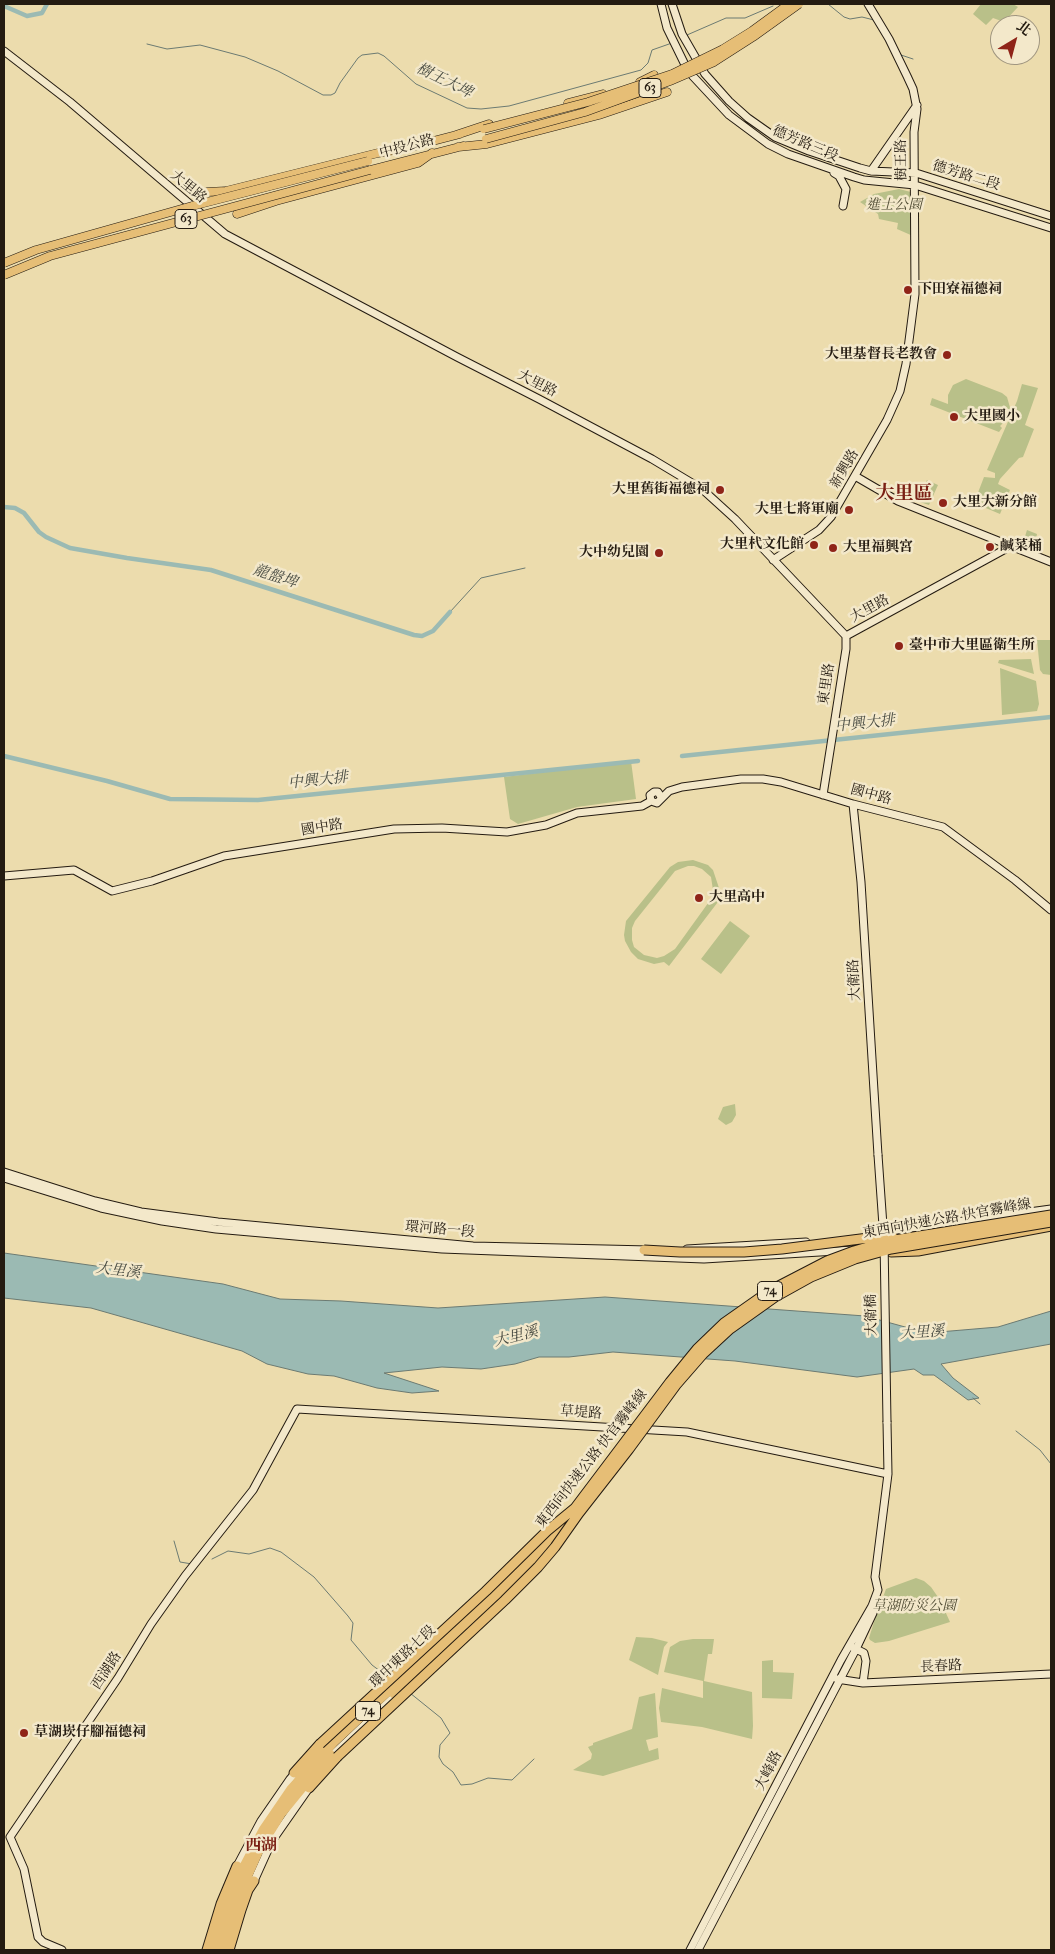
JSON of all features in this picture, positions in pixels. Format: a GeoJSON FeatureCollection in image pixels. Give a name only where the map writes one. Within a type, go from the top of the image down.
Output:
{"type":"FeatureCollection","features":[{"type":"Feature","properties":{"kind":"highway","name":"東西向快速公路 快官霧峰線"},"geometry":{"type":"LineString","coordinates":[[222,1950],[232,1911],[250,1869],[281,1814],[311,1775],[337,1747],[510,1587],[560,1536],[670,1382],[697,1350],[724,1323],[771,1290],[826,1261],[854,1251],[888,1241],[1051,1216]]}},
{"type":"Feature","properties":{"kind":"highway"},"geometry":{"type":"LineString","coordinates":[[644,1250],[734,1252],[782,1249],[859,1240],[996,1219],[1016,1220]]}},
{"type":"Feature","properties":{"kind":"highway"},"geometry":{"type":"LineString","coordinates":[[879,1250],[894,1252],[945,1246],[1051,1224]]}},
{"type":"Feature","properties":{"kind":"highway","name":"東西向快速公路 快官霧峰線"},"geometry":{"type":"LineString","coordinates":[[214,1950],[225,1912],[242,1870],[263,1830],[291,1789],[334,1742],[527,1561],[577,1511],[629,1449],[676,1385],[703,1354],[730,1329],[775,1296],[811,1277],[855,1259],[959,1237],[1051,1224]]}},
{"type":"Feature","properties":{"kind":"highway"},"geometry":{"type":"LineString","coordinates":[[294,1773],[320,1744],[486,1591],[547,1531],[577,1511]]}},
{"type":"Feature","properties":{"kind":"highway"},"geometry":{"type":"LineString","coordinates":[[309,1788],[337,1757],[511,1594],[556,1547],[577,1511]]}},
{"type":"Feature","properties":{"kind":"highway"},"geometry":{"type":"LineString","coordinates":[[207,1950],[230,1879],[237,1866]]}},
{"type":"Feature","properties":{"kind":"highway"},"geometry":{"type":"LineString","coordinates":[[229,1950],[235,1926],[248,1890],[254,1881]]}},
{"type":"Feature","properties":{"kind":"main road","name":"中投公路"},"geometry":{"type":"LineString","coordinates":[[4,263],[19,256],[68,241],[192,206],[368,161],[456,135],[588,102],[672,74],[752,32],[789,4]]}},
{"type":"Feature","properties":{"kind":"main road","name":"中投公路"},"geometry":{"type":"LineString","coordinates":[[4,275],[50,256],[585,112],[679,77],[722,57],[753,38],[798,4]]}},
{"type":"Feature","properties":{"kind":"main road"},"geometry":{"type":"LineString","coordinates":[[456,135],[630,86],[654,75]]}},
{"type":"Feature","properties":{"kind":"main road"},"geometry":{"type":"LineString","coordinates":[[458,147],[487,144],[599,115],[667,92]]}},
{"type":"Feature","properties":{"kind":"main road"},"geometry":{"type":"LineString","coordinates":[[207,192],[226,191],[378,152],[415,146]]}},
{"type":"Feature","properties":{"kind":"main road"},"geometry":{"type":"LineString","coordinates":[[237,214],[276,201],[418,164],[432,153]]}},
{"type":"Feature","properties":{"kind":"street","name":"德芳路三段"},"geometry":{"type":"LineString","coordinates":[[661,4],[667,28],[684,64],[715,102],[755,136],[788,154],[864,180],[915,185]]}},
{"type":"Feature","properties":{"kind":"street","name":"德芳路三段"},"geometry":{"type":"LineString","coordinates":[[672,4],[677,24],[705,74],[729,101],[761,128],[775,137],[809,151],[872,171]]}},
{"type":"Feature","properties":{"kind":"street","name":"樹王路"},"geometry":{"type":"LineString","coordinates":[[868,4],[907,76],[913,90],[916,105],[914,132],[916,174],[915,294],[906,364]]}},
{"type":"Feature","properties":{"kind":"street","name":"大里路"},"geometry":{"type":"LineString","coordinates":[[4,51],[70,102],[225,234],[539,398],[702,489],[717,502],[846,636],[1011,546]]}},
{"type":"Feature","properties":{"kind":"street"},"geometry":{"type":"LineString","coordinates":[[872,171],[916,105]]}},
{"type":"Feature","properties":{"kind":"street"},"geometry":{"type":"LineString","coordinates":[[827,168],[838,176],[846,189],[843,206]]}},
{"type":"Feature","properties":{"kind":"street","name":"德芳路二段"},"geometry":{"type":"LineString","coordinates":[[872,171],[916,174],[1051,216]]}},
{"type":"Feature","properties":{"kind":"street","name":"德芳路二段"},"geometry":{"type":"LineString","coordinates":[[915,185],[1051,228]]}},
{"type":"Feature","properties":{"kind":"street","name":"新興路"},"geometry":{"type":"LineString","coordinates":[[773,560],[826,524],[898,398],[906,364]]}},
{"type":"Feature","properties":{"kind":"street"},"geometry":{"type":"LineString","coordinates":[[855,476],[898,500],[1051,562]]}},
{"type":"Feature","properties":{"kind":"street","name":"東里路"},"geometry":{"type":"LineString","coordinates":[[823,795],[846,649],[846,636]]}},
{"type":"Feature","properties":{"kind":"street","name":"國中路"},"geometry":{"type":"LineString","coordinates":[[4,876],[74,870],[112,890],[152,882],[224,856],[394,829],[442,828],[507,832],[546,825],[577,814],[642,806],[650,801],[657,803],[668,791],[682,787],[742,779],[781,782],[853,804],[943,827],[981,854],[1051,910]]}},
{"type":"Feature","properties":{"kind":"street","name":"大衛路"},"geometry":{"type":"LineString","coordinates":[[853,804],[862,892],[878,1155]]}},
{"type":"Feature","properties":{"kind":"street","name":"大衛橋"},"geometry":{"type":"LineString","coordinates":[[878,1155],[884,1240],[888,1474]]}},
{"type":"Feature","properties":{"kind":"street","name":"環河路一段"},"geometry":{"type":"LineString","coordinates":[[4,1172],[63,1192],[122,1207],[175,1217],[473,1246],[644,1250],[782,1244],[879,1233],[1051,1209]]}},
{"type":"Feature","properties":{"kind":"street","name":"環河路一段"},"geometry":{"type":"LineString","coordinates":[[4,1178],[78,1202],[162,1221],[216,1229],[442,1249],[704,1259],[849,1249],[879,1250]]}},
{"type":"Feature","properties":{"kind":"street"},"geometry":{"type":"LineString","coordinates":[[879,1250],[1051,1216]]}},
{"type":"Feature","properties":{"kind":"street"},"geometry":{"type":"LineString","coordinates":[[879,1250],[917,1248],[1051,1224]]}},
{"type":"Feature","properties":{"kind":"street","name":"草堤路"},"geometry":{"type":"LineString","coordinates":[[297,1409],[702,1434],[888,1474]]}},
{"type":"Feature","properties":{"kind":"street","name":"西湖路"},"geometry":{"type":"LineString","coordinates":[[62,1950],[43,1942],[38,1937],[24,1869],[10,1837],[118,1678],[151,1624],[185,1576],[253,1490],[297,1409]]}},
{"type":"Feature","properties":{"kind":"street","name":"環中東路七段"},"geometry":{"type":"LineString","coordinates":[[214,1950],[218,1929],[234,1882],[237,1866],[261,1821],[294,1773],[310,1763],[531,1553],[573,1507],[633,1429]]}},
{"type":"Feature","properties":{"kind":"street","name":"環中東路七段"},"geometry":{"type":"LineString","coordinates":[[254,1881],[264,1857],[283,1825],[309,1788],[309,1782],[331,1756],[538,1562],[575,1521],[644,1430]]}},
{"type":"Feature","properties":{"kind":"street","name":"大峰路"},"geometry":{"type":"LineString","coordinates":[[690,1950],[853,1647],[872,1606],[878,1590],[875,1577],[888,1474]]}},
{"type":"Feature","properties":{"kind":"street"},"geometry":{"type":"LineString","coordinates":[[853,1647],[864,1653],[866,1661],[863,1683]]}},
{"type":"Feature","properties":{"kind":"street","name":"長春路"},"geometry":{"type":"LineString","coordinates":[[836,1678],[863,1683],[1051,1674]]}},
{"type":"Feature","properties":{"kind":"street","name":"大峰路"},"geometry":{"type":"LineString","coordinates":[[698,1950],[836,1678]]}},
{"type":"Feature","properties":{"kind":"street","name":"環中東路七段"},"geometry":{"type":"LineString","coordinates":[[222,1950],[252,1868],[264,1857]]}},
{"type":"Feature","properties":{"kind":"green space"},"geometry":{"type":"Polygon","coordinates":[[[981,4],[1013,4],[1018,7],[1011,15],[990,15],[990,21],[986,25],[973,14],[981,4]]]}},
{"type":"Feature","properties":{"kind":"green space","name":"進士公園"},"geometry":{"type":"Polygon","coordinates":[[[899,189],[911,192],[913,236],[897,229],[898,223],[879,219],[878,214],[860,202],[874,194],[899,189]]]}},
{"type":"Feature","properties":{"kind":"green space"},"geometry":{"type":"Polygon","coordinates":[[[966,379],[1002,393],[1007,397],[1011,411],[1009,417],[1000,426],[1002,428],[999,432],[930,405],[932,398],[948,404],[948,395],[953,385],[966,379]]]}},
{"type":"Feature","properties":{"kind":"green space"},"geometry":{"type":"Polygon","coordinates":[[[1022,384],[1038,388],[1025,425],[1034,429],[1023,457],[1019,458],[1000,479],[998,484],[1010,490],[1000,514],[974,503],[984,477],[995,478],[995,473],[987,470],[1017,401],[1022,384]]]}},
{"type":"Feature","properties":{"kind":"green space"},"geometry":{"type":"Polygon","coordinates":[[[927,480],[938,485],[929,505],[917,501],[927,480]]]}},
{"type":"Feature","properties":{"kind":"green space"},"geometry":{"type":"Polygon","coordinates":[[[1027,530],[1037,534],[1034,548],[1023,543],[1027,530]]]}},
{"type":"Feature","properties":{"kind":"green space"},"geometry":{"type":"Polygon","coordinates":[[[1037,640],[1051,640],[1051,675],[1043,674],[1040,670],[1037,640]]]}},
{"type":"Feature","properties":{"kind":"green space"},"geometry":{"type":"Polygon","coordinates":[[[1031,659],[1034,674],[998,663],[999,660],[1031,659]]]}},
{"type":"Feature","properties":{"kind":"green space"},"geometry":{"type":"Polygon","coordinates":[[[1000,668],[1036,681],[1039,704],[1037,711],[1002,715],[1000,668]]]}},
{"type":"Feature","properties":{"kind":"green space"},"geometry":{"type":"Polygon","coordinates":[[[631,761],[636,799],[577,807],[518,824],[510,819],[504,777],[631,761]]]}},
{"type":"Feature","properties":{"kind":"green space"},"geometry":{"type":"Polygon","coordinates":[[[693,860],[708,865],[713,870],[720,891],[724,894],[669,966],[664,962],[654,964],[638,959],[631,952],[625,941],[626,921],[670,867],[678,862],[693,860]],[[688,866],[675,871],[635,921],[632,928],[632,940],[634,947],[644,955],[657,958],[675,949],[711,899],[713,890],[711,877],[702,869],[688,866]]]}},
{"type":"Feature","properties":{"kind":"green space"},"geometry":{"type":"Polygon","coordinates":[[[730,921],[750,936],[721,974],[701,959],[730,921]]]}},
{"type":"Feature","properties":{"kind":"green space"},"geometry":{"type":"Polygon","coordinates":[[[735,1104],[736,1115],[732,1122],[726,1125],[718,1119],[723,1107],[735,1104]]]}},
{"type":"Feature","properties":{"kind":"green space","name":"草湖防災公園"},"geometry":{"type":"Polygon","coordinates":[[[916,1578],[924,1581],[931,1587],[940,1600],[950,1622],[889,1641],[875,1643],[870,1640],[874,1622],[886,1589],[916,1578]]]}},
{"type":"Feature","properties":{"kind":"green space"},"geometry":{"type":"Polygon","coordinates":[[[636,1637],[668,1642],[664,1647],[658,1675],[629,1660],[636,1637]]]}},
{"type":"Feature","properties":{"kind":"green space"},"geometry":{"type":"Polygon","coordinates":[[[714,1639],[712,1654],[708,1654],[704,1681],[752,1692],[752,1739],[702,1727],[661,1722],[659,1708],[662,1688],[703,1698],[703,1681],[664,1672],[670,1647],[680,1641],[714,1639]]]}},
{"type":"Feature","properties":{"kind":"green space"},"geometry":{"type":"Polygon","coordinates":[[[773,1660],[773,1672],[794,1673],[792,1699],[762,1698],[762,1661],[773,1660]]]}},
{"type":"Feature","properties":{"kind":"green space"},"geometry":{"type":"Polygon","coordinates":[[[655,1693],[658,1737],[646,1740],[649,1751],[658,1748],[659,1759],[603,1776],[573,1770],[591,1759],[592,1754],[588,1747],[593,1745],[593,1743],[632,1729],[639,1697],[655,1693]]]}},
{"type":"Feature","properties":{"kind":"water","name":"大里溪"},"geometry":{"type":"Polygon","coordinates":[[[4,1253],[223,1284],[280,1299],[438,1308],[605,1297],[865,1316],[927,1333],[998,1327],[1051,1311],[1051,1344],[941,1364],[953,1378],[979,1398],[968,1400],[934,1375],[923,1375],[914,1369],[857,1377],[735,1361],[613,1352],[569,1357],[539,1357],[515,1364],[481,1369],[442,1367],[384,1373],[439,1391],[412,1393],[377,1388],[334,1376],[308,1374],[267,1364],[242,1351],[91,1308],[4,1298],[4,1253]]]}},
{"type":"Feature","properties":{"kind":"waterway","name":"樹王大埤"},"geometry":{"type":"LineString","coordinates":[[4,6],[27,16],[42,13],[47,4]]}},
{"type":"Feature","properties":{"kind":"waterway","name":"樹王大埤"},"geometry":{"type":"LineString","coordinates":[[828,4],[844,17],[850,19],[862,17],[874,20]]}},
{"type":"Feature","properties":{"kind":"waterway","name":"樹王大埤"},"geometry":{"type":"LineString","coordinates":[[687,35],[726,18],[745,18],[773,6]]}},
{"type":"Feature","properties":{"kind":"waterway","name":"樹王大埤"},"geometry":{"type":"LineString","coordinates":[[147,44],[167,49],[200,45],[245,57],[278,71],[323,95],[335,93],[358,58],[362,55],[378,53],[416,84],[467,108],[481,109],[509,106],[641,70],[648,63],[652,50],[672,43]]}},
{"type":"Feature","properties":{"kind":"waterway","name":"樹王大埤"},"geometry":{"type":"LineString","coordinates":[[899,52],[901,55],[913,59]]}},
{"type":"Feature","properties":{"kind":"waterway","name":"龍盤埤"},"geometry":{"type":"LineString","coordinates":[[4,507],[15,508],[24,513],[39,532],[70,548],[211,570],[414,635],[422,636],[433,631],[450,612]]}},
{"type":"Feature","properties":{"kind":"waterway","name":"龍盤埤"},"geometry":{"type":"LineString","coordinates":[[450,612],[481,578],[525,568]]}},
{"type":"Feature","properties":{"kind":"waterway","name":"中興大排"},"geometry":{"type":"LineString","coordinates":[[682,756],[1051,717]]}},
{"type":"Feature","properties":{"kind":"waterway","name":"中興大排"},"geometry":{"type":"LineString","coordinates":[[4,756],[107,781],[170,799],[258,800],[638,761]]}},
{"type":"Feature","properties":{"kind":"waterway"},"geometry":{"type":"LineString","coordinates":[[973,1398],[980,1404]]}},
{"type":"Feature","properties":{"kind":"waterway"},"geometry":{"type":"LineString","coordinates":[[1016,1431],[1040,1450],[1051,1464]]}},
{"type":"Feature","properties":{"kind":"waterway"},"geometry":{"type":"LineString","coordinates":[[174,1541],[180,1562],[192,1564]]}},
{"type":"Feature","properties":{"kind":"waterway"},"geometry":{"type":"LineString","coordinates":[[212,1559],[228,1551],[249,1554],[270,1548],[281,1552],[314,1577],[348,1616],[353,1623],[351,1640],[372,1665],[388,1677]]}},
{"type":"Feature","properties":{"kind":"waterway"},"geometry":{"type":"LineString","coordinates":[[410,1693],[441,1718],[450,1733],[440,1745],[439,1757],[443,1764],[453,1772],[461,1785],[472,1784],[488,1778],[512,1780],[534,1759]]}},
{"type":"Feature","properties":{"kind":"place","name":"下田寮福德祠"},"geometry":{"type":"Point","coordinates":[908,290]}},
{"type":"Feature","properties":{"kind":"place","name":"大里基督長老教會"},"geometry":{"type":"Point","coordinates":[947,355]}},
{"type":"Feature","properties":{"kind":"place","name":"大里國小"},"geometry":{"type":"Point","coordinates":[954,417]}},
{"type":"Feature","properties":{"kind":"place","name":"大里舊街福德祠"},"geometry":{"type":"Point","coordinates":[720,490]}},
{"type":"Feature","properties":{"kind":"place","name":"大里大新分館"},"geometry":{"type":"Point","coordinates":[943,503]}},
{"type":"Feature","properties":{"kind":"place","name":"大里七將軍廟"},"geometry":{"type":"Point","coordinates":[849,510]}},
{"type":"Feature","properties":{"kind":"place","name":"大里杙文化館"},"geometry":{"type":"Point","coordinates":[814,545]}},
{"type":"Feature","properties":{"kind":"place","name":"鹹菜桶"},"geometry":{"type":"Point","coordinates":[990,547]}},
{"type":"Feature","properties":{"kind":"place","name":"大里福興宮"},"geometry":{"type":"Point","coordinates":[833,548]}},
{"type":"Feature","properties":{"kind":"place","name":"大中幼兒園"},"geometry":{"type":"Point","coordinates":[659,553]}},
{"type":"Feature","properties":{"kind":"place","name":"臺中市大里區衛生所"},"geometry":{"type":"Point","coordinates":[899,646]}},
{"type":"Feature","properties":{"kind":"place","name":"大里高中"},"geometry":{"type":"Point","coordinates":[699,898]}},
{"type":"Feature","properties":{"kind":"place","name":"草湖崁仔腳福德祠"},"geometry":{"type":"Point","coordinates":[24,1733]}},
{"type":"Feature","properties":{"kind":"district","name":"大里區"},"geometry":{"type":"Point","coordinates":[904,494]}},
{"type":"Feature","properties":{"kind":"district","name":"西湖"},"geometry":{"type":"Point","coordinates":[261,1846]}}]}
